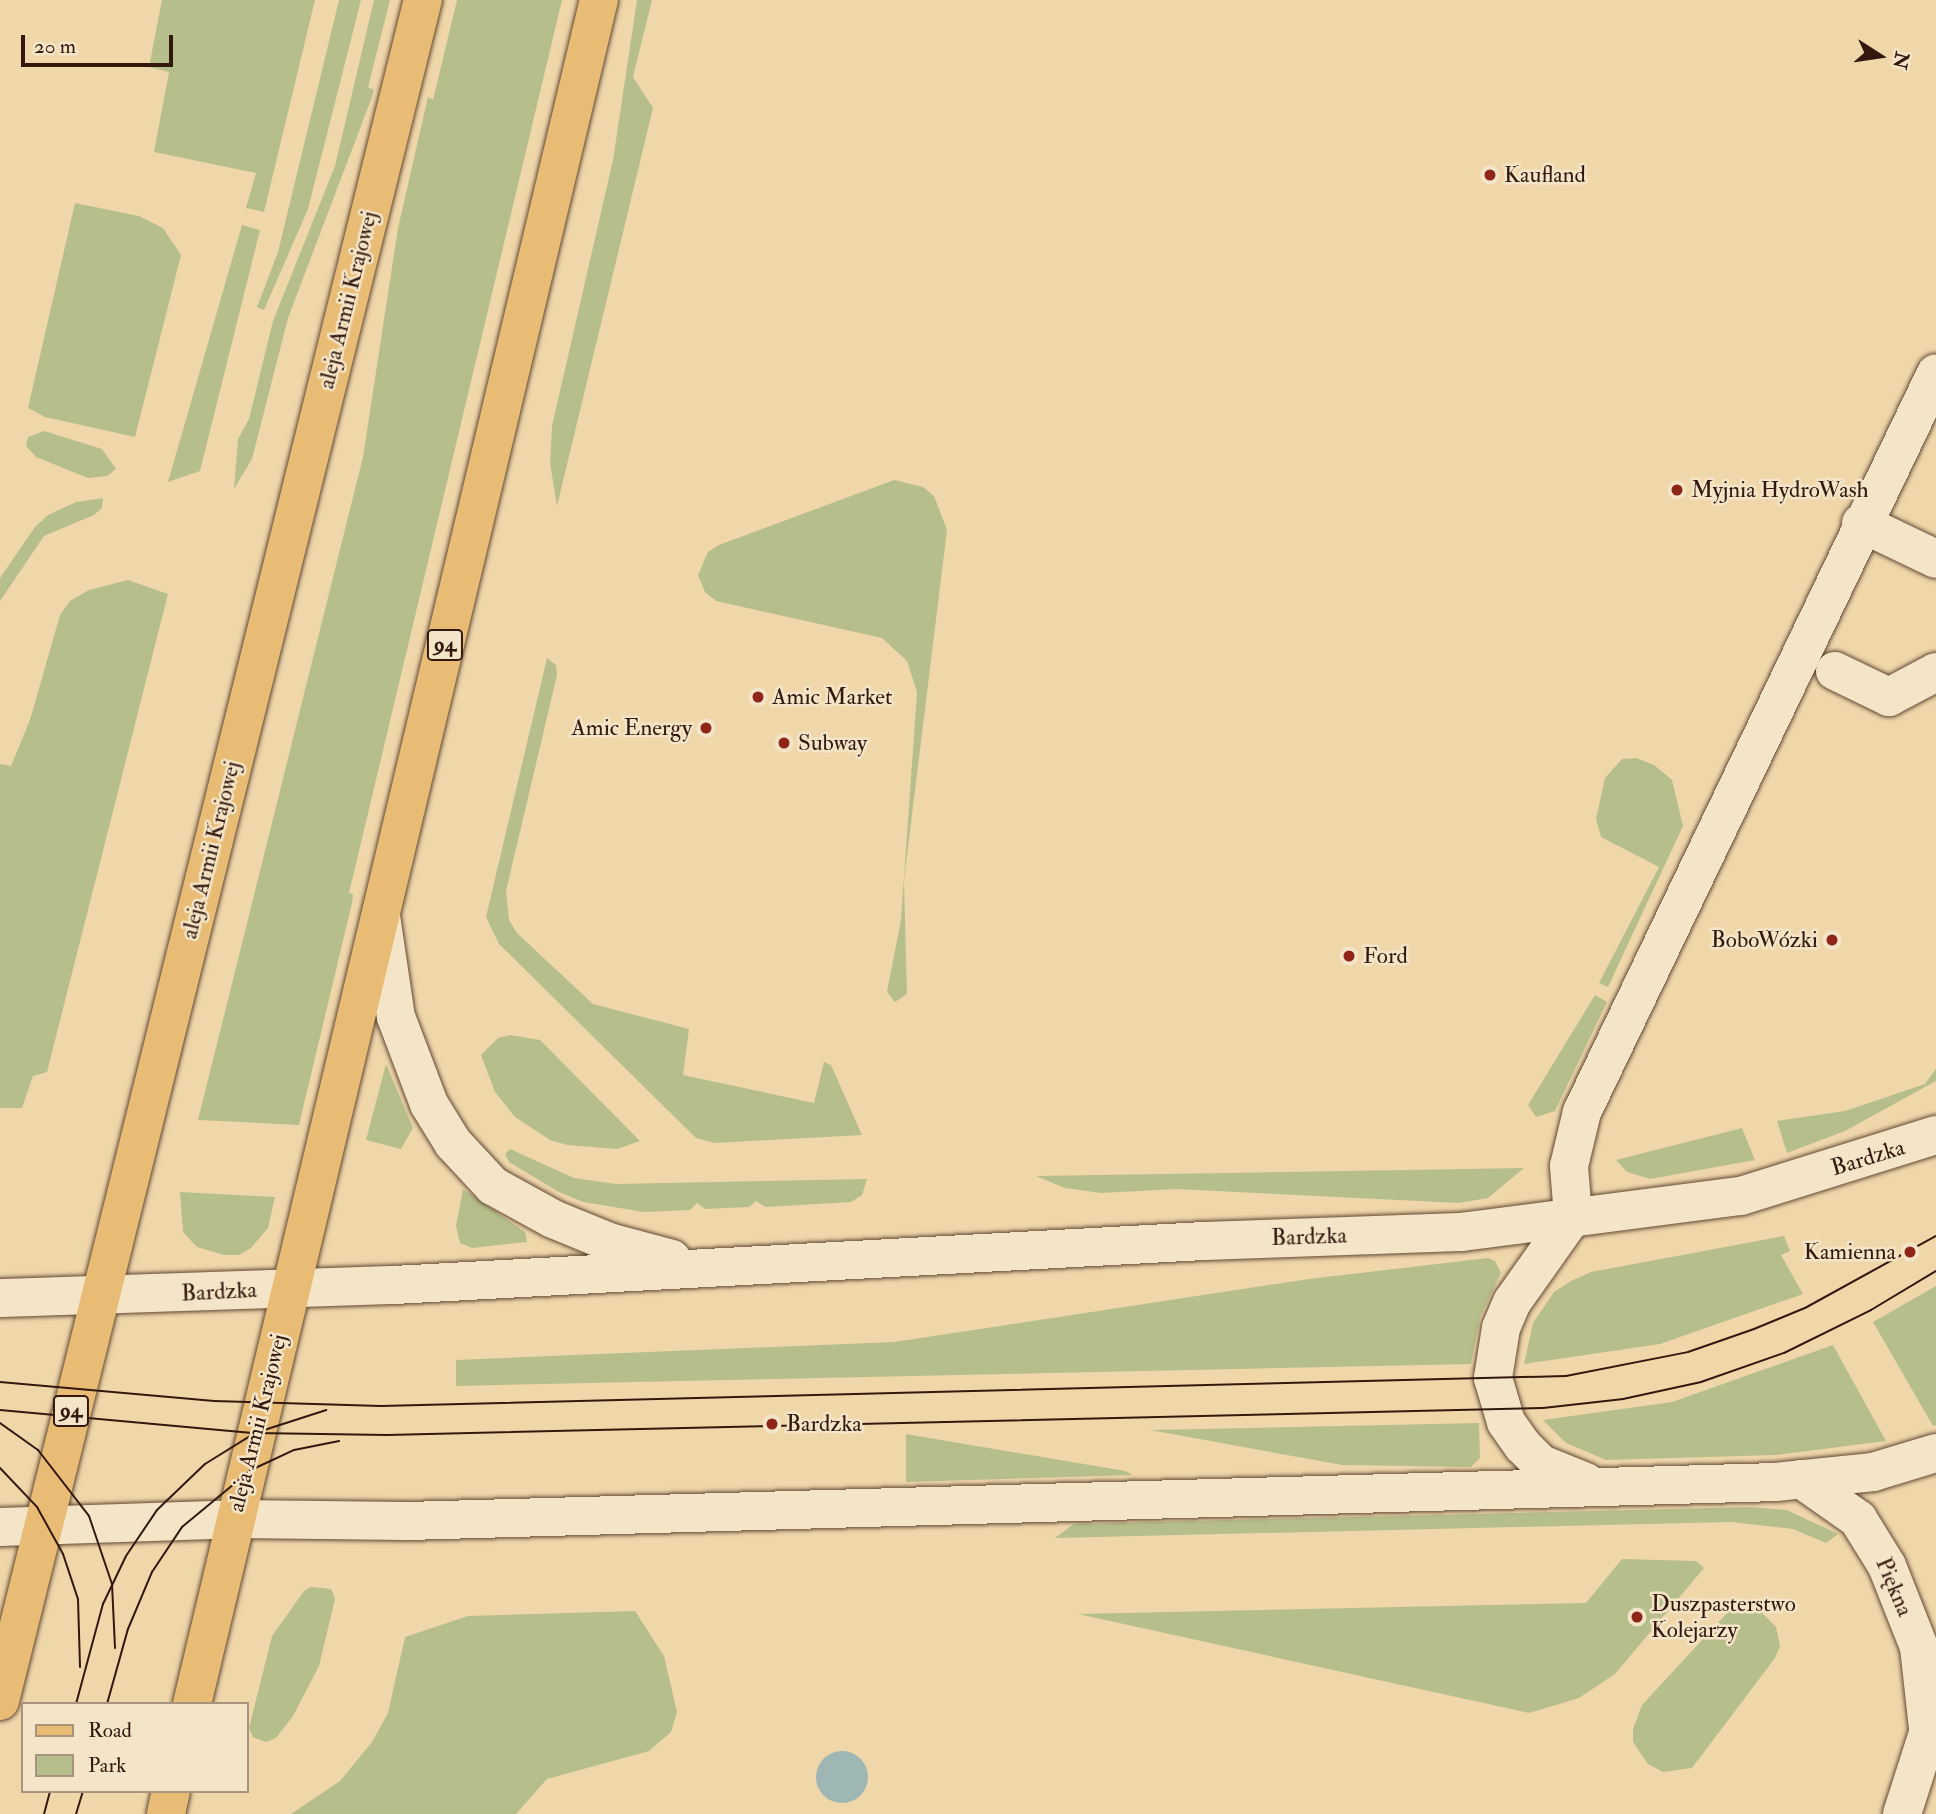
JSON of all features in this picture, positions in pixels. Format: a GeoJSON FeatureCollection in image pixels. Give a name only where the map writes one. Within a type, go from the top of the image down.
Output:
{"type":"FeatureCollection","features":[{"type":"Feature","properties":{"kind":"main road","name":"aleja Armii Krajowej"},"geometry":{"type":"LineString","coordinates":[[0,1701],[423,0]]}},
{"type":"Feature","properties":{"kind":"main road","name":"aleja Armii Krajowej"},"geometry":{"type":"LineString","coordinates":[[192,1702],[599,0]]}},
{"type":"Feature","properties":{"kind":"main road"},"geometry":{"type":"LineString","coordinates":[[166,1814],[171,1793]]}},
{"type":"Feature","properties":{"kind":"street"},"geometry":{"type":"LineString","coordinates":[[1601,1487],[1541,1464],[1523,1446],[1506,1422],[1493,1378],[1501,1328],[1512,1302],[1573,1216],[1569,1166],[1582,1112],[1861,523],[1936,373]]}},
{"type":"Feature","properties":{"kind":"street"},"geometry":{"type":"LineString","coordinates":[[1861,523],[1936,559]]}},
{"type":"Feature","properties":{"kind":"street"},"geometry":{"type":"LineString","coordinates":[[1835,671],[1889,697],[1936,672]]}},
{"type":"Feature","properties":{"kind":"street"},"geometry":{"type":"LineString","coordinates":[[381,916],[396,1017],[417,1078],[443,1128],[475,1168],[493,1185],[552,1219],[608,1242],[712,1269]]}},
{"type":"Feature","properties":{"kind":"street","name":"Bardzka"},"geometry":{"type":"LineString","coordinates":[[0,1298],[100,1298],[712,1269],[1203,1241],[1462,1232],[1741,1196],[1936,1135]]}},
{"type":"Feature","properties":{"kind":"street"},"geometry":{"type":"LineString","coordinates":[[0,1527],[235,1519],[407,1521],[1601,1487],[1801,1479],[1873,1472],[1936,1453]]}},
{"type":"Feature","properties":{"kind":"street","name":"Piękna"},"geometry":{"type":"LineString","coordinates":[[1801,1479],[1858,1519],[1887,1566],[1919,1647],[1932,1718],[1902,1814]]}},
{"type":"Feature","properties":{"kind":"green space"},"geometry":{"type":"Polygon","coordinates":[[[162,0],[315,0],[264,212],[246,208],[256,173],[154,152],[169,72],[149,67],[162,0]]]}},
{"type":"Feature","properties":{"kind":"green space"},"geometry":{"type":"Polygon","coordinates":[[[339,0],[361,0],[308,209],[264,310],[257,307],[278,252],[339,0]]]}},
{"type":"Feature","properties":{"kind":"green space"},"geometry":{"type":"Polygon","coordinates":[[[374,0],[390,0],[368,87],[374,90],[372,97],[288,318],[252,459],[234,489],[238,439],[249,419],[273,321],[335,166],[374,0]]]}},
{"type":"Feature","properties":{"kind":"green space"},"geometry":{"type":"Polygon","coordinates":[[[457,0],[562,0],[349,893],[353,894],[352,903],[299,1125],[198,1120],[363,457],[398,228],[428,97],[433,100],[457,0]]]}},
{"type":"Feature","properties":{"kind":"green space"},"geometry":{"type":"Polygon","coordinates":[[[637,0],[652,0],[633,77],[653,108],[557,506],[550,463],[552,426],[613,160],[637,0]]]}},
{"type":"Feature","properties":{"kind":"green space"},"geometry":{"type":"Polygon","coordinates":[[[75,203],[139,216],[163,228],[181,255],[135,437],[45,417],[28,408],[75,203]]]}},
{"type":"Feature","properties":{"kind":"green space"},"geometry":{"type":"Polygon","coordinates":[[[242,225],[260,230],[200,471],[168,482],[242,225]]]}},
{"type":"Feature","properties":{"kind":"green space"},"geometry":{"type":"Polygon","coordinates":[[[44,431],[102,449],[116,469],[107,476],[88,478],[36,457],[26,446],[28,437],[44,431]]]}},
{"type":"Feature","properties":{"kind":"green space"},"geometry":{"type":"Polygon","coordinates":[[[894,480],[923,487],[934,496],[947,530],[904,880],[907,994],[895,1002],[887,992],[901,920],[917,692],[907,661],[882,638],[716,601],[705,592],[698,575],[708,552],[719,545],[894,480]]]}},
{"type":"Feature","properties":{"kind":"green space"},"geometry":{"type":"Polygon","coordinates":[[[103,498],[102,508],[94,515],[44,536],[0,601],[0,578],[35,527],[48,515],[76,502],[103,498]]]}},
{"type":"Feature","properties":{"kind":"green space"},"geometry":{"type":"Polygon","coordinates":[[[128,580],[168,594],[47,1072],[33,1076],[22,1108],[0,1108],[0,764],[11,766],[30,720],[60,615],[70,601],[89,590],[128,580]]]}},
{"type":"Feature","properties":{"kind":"green space"},"geometry":{"type":"Polygon","coordinates":[[[547,658],[556,665],[557,675],[506,891],[509,920],[517,933],[593,1004],[689,1029],[683,1075],[814,1103],[824,1062],[831,1065],[862,1135],[715,1143],[696,1138],[499,944],[486,917],[547,658]]]}},
{"type":"Feature","properties":{"kind":"green space"},"geometry":{"type":"Polygon","coordinates":[[[1636,758],[1654,765],[1672,780],[1683,826],[1608,987],[1599,983],[1659,867],[1601,837],[1596,819],[1605,778],[1622,759],[1636,758]]]}},
{"type":"Feature","properties":{"kind":"green space"},"geometry":{"type":"Polygon","coordinates":[[[1595,995],[1607,1002],[1555,1111],[1536,1117],[1528,1105],[1595,995]]]}},
{"type":"Feature","properties":{"kind":"green space"},"geometry":{"type":"Polygon","coordinates":[[[510,1035],[540,1040],[640,1141],[617,1149],[567,1145],[550,1140],[515,1117],[495,1092],[481,1055],[498,1038],[510,1035]]]}},
{"type":"Feature","properties":{"kind":"green space"},"geometry":{"type":"Polygon","coordinates":[[[386,1064],[413,1128],[401,1149],[366,1140],[386,1064]]]}},
{"type":"Feature","properties":{"kind":"green space"},"geometry":{"type":"Polygon","coordinates":[[[1936,1069],[1936,1081],[1845,1131],[1787,1153],[1777,1121],[1845,1111],[1925,1084],[1936,1069]]]}},
{"type":"Feature","properties":{"kind":"green space"},"geometry":{"type":"Polygon","coordinates":[[[1742,1128],[1755,1160],[1650,1179],[1627,1172],[1616,1160],[1742,1128]]]}},
{"type":"Feature","properties":{"kind":"green space"},"geometry":{"type":"Polygon","coordinates":[[[510,1149],[574,1178],[616,1184],[867,1179],[862,1195],[851,1202],[765,1207],[756,1201],[749,1207],[705,1209],[697,1203],[690,1210],[644,1212],[583,1202],[557,1191],[509,1162],[505,1154],[510,1149]]]}},
{"type":"Feature","properties":{"kind":"green space"},"geometry":{"type":"Polygon","coordinates":[[[1524,1168],[1488,1198],[1459,1203],[1176,1189],[1101,1193],[1065,1188],[1036,1176],[1524,1168]]]}},
{"type":"Feature","properties":{"kind":"green space"},"geometry":{"type":"Polygon","coordinates":[[[463,1189],[525,1232],[527,1242],[472,1248],[460,1243],[456,1226],[463,1189]]]}},
{"type":"Feature","properties":{"kind":"green space"},"geometry":{"type":"Polygon","coordinates":[[[180,1192],[275,1197],[268,1228],[251,1248],[239,1255],[224,1255],[197,1247],[183,1232],[180,1192]]]}},
{"type":"Feature","properties":{"kind":"green space"},"geometry":{"type":"Polygon","coordinates":[[[1784,1236],[1790,1251],[1781,1255],[1803,1294],[1660,1344],[1524,1364],[1533,1323],[1554,1292],[1571,1281],[1591,1272],[1784,1236]]]}},
{"type":"Feature","properties":{"kind":"green space"},"geometry":{"type":"Polygon","coordinates":[[[1488,1258],[1495,1261],[1501,1273],[1480,1317],[1471,1364],[456,1386],[456,1360],[894,1342],[1309,1279],[1488,1258]]]}},
{"type":"Feature","properties":{"kind":"green space"},"geometry":{"type":"Polygon","coordinates":[[[1936,1286],[1936,1425],[1933,1426],[1873,1322],[1936,1286]]]}},
{"type":"Feature","properties":{"kind":"green space"},"geometry":{"type":"Polygon","coordinates":[[[1833,1345],[1886,1441],[1776,1455],[1606,1460],[1566,1443],[1543,1420],[1672,1402],[1833,1345]]]}},
{"type":"Feature","properties":{"kind":"green space"},"geometry":{"type":"Polygon","coordinates":[[[1479,1423],[1480,1458],[1471,1467],[1342,1465],[1150,1430],[1479,1423]]]}},
{"type":"Feature","properties":{"kind":"green space"},"geometry":{"type":"Polygon","coordinates":[[[906,1434],[1125,1471],[1133,1475],[906,1482],[906,1434]]]}},
{"type":"Feature","properties":{"kind":"green space"},"geometry":{"type":"Polygon","coordinates":[[[1751,1507],[1787,1510],[1838,1534],[1826,1543],[1793,1529],[1731,1522],[1055,1538],[1074,1524],[1751,1507]]]}},
{"type":"Feature","properties":{"kind":"green space"},"geometry":{"type":"Polygon","coordinates":[[[1622,1559],[1696,1561],[1704,1568],[1615,1674],[1579,1698],[1529,1713],[1078,1614],[1586,1603],[1622,1559]]]}},
{"type":"Feature","properties":{"kind":"green space"},"geometry":{"type":"Polygon","coordinates":[[[311,1587],[331,1589],[335,1599],[319,1666],[293,1716],[276,1738],[266,1742],[253,1737],[249,1728],[272,1636],[304,1591],[311,1587]]]}},
{"type":"Feature","properties":{"kind":"green space"},"geometry":{"type":"Polygon","coordinates":[[[1757,1608],[1776,1627],[1780,1646],[1775,1658],[1692,1768],[1663,1772],[1648,1764],[1633,1742],[1633,1729],[1642,1705],[1729,1611],[1757,1608]]]}},
{"type":"Feature","properties":{"kind":"green space"},"geometry":{"type":"Polygon","coordinates":[[[635,1611],[664,1656],[677,1712],[671,1732],[649,1751],[547,1779],[516,1814],[291,1814],[340,1781],[372,1742],[388,1713],[405,1637],[468,1616],[635,1611]]]}},
{"type":"Feature","properties":{"kind":"water"},"geometry":{"type":"Polygon","coordinates":[[[842,1751],[861,1758],[868,1777],[861,1796],[842,1803],[823,1796],[816,1777],[823,1758],[842,1751]]]}},
{"type":"Feature","properties":{"kind":"tram line"},"geometry":{"type":"LineString","coordinates":[[0,1382],[214,1401],[381,1406],[1566,1376],[1688,1352],[1754,1329],[1805,1308],[1936,1236]]}},
{"type":"Feature","properties":{"kind":"tram line"},"geometry":{"type":"LineString","coordinates":[[0,1410],[255,1433],[387,1435],[1543,1408],[1623,1399],[1701,1382],[1784,1353],[1871,1310],[1936,1271]]}},
{"type":"Feature","properties":{"kind":"tram line"},"geometry":{"type":"LineString","coordinates":[[77,1702],[103,1604],[126,1556],[157,1510],[205,1464],[255,1433],[326,1410]]}},
{"type":"Feature","properties":{"kind":"tram line"},"geometry":{"type":"LineString","coordinates":[[0,1423],[38,1450],[89,1516],[112,1584],[115,1648]]}},
{"type":"Feature","properties":{"kind":"tram line"},"geometry":{"type":"LineString","coordinates":[[108,1702],[128,1629],[152,1572],[182,1527],[251,1470],[294,1450],[339,1441]]}},
{"type":"Feature","properties":{"kind":"tram line"},"geometry":{"type":"LineString","coordinates":[[0,1468],[37,1507],[63,1554],[78,1599],[80,1667]]}},
{"type":"Feature","properties":{"kind":"tram line"},"geometry":{"type":"LineString","coordinates":[[44,1814],[49,1793]]}},
{"type":"Feature","properties":{"kind":"tram line"},"geometry":{"type":"LineString","coordinates":[[76,1814],[82,1793]]}},
{"type":"Feature","properties":{"kind":"place","name":"Kaufland"},"geometry":{"type":"Point","coordinates":[1490,175]}},
{"type":"Feature","properties":{"kind":"place","name":"Myjnia HydroWash"},"geometry":{"type":"Point","coordinates":[1677,490]}},
{"type":"Feature","properties":{"kind":"place","name":"Amic Market"},"geometry":{"type":"Point","coordinates":[758,697]}},
{"type":"Feature","properties":{"kind":"place","name":"Amic Energy"},"geometry":{"type":"Point","coordinates":[706,728]}},
{"type":"Feature","properties":{"kind":"place","name":"Subway"},"geometry":{"type":"Point","coordinates":[784,743]}},
{"type":"Feature","properties":{"kind":"place","name":"BoboWózki"},"geometry":{"type":"Point","coordinates":[1832,940]}},
{"type":"Feature","properties":{"kind":"place","name":"Ford"},"geometry":{"type":"Point","coordinates":[1349,956]}},
{"type":"Feature","properties":{"kind":"place","name":"Kamienna"},"geometry":{"type":"Point","coordinates":[1910,1252]}},
{"type":"Feature","properties":{"kind":"place","name":"Bardzka"},"geometry":{"type":"Point","coordinates":[772,1424]}},
{"type":"Feature","properties":{"kind":"place","name":"Duszpasterstwo Kolejarzy"},"geometry":{"type":"Point","coordinates":[1637,1617]}}]}
